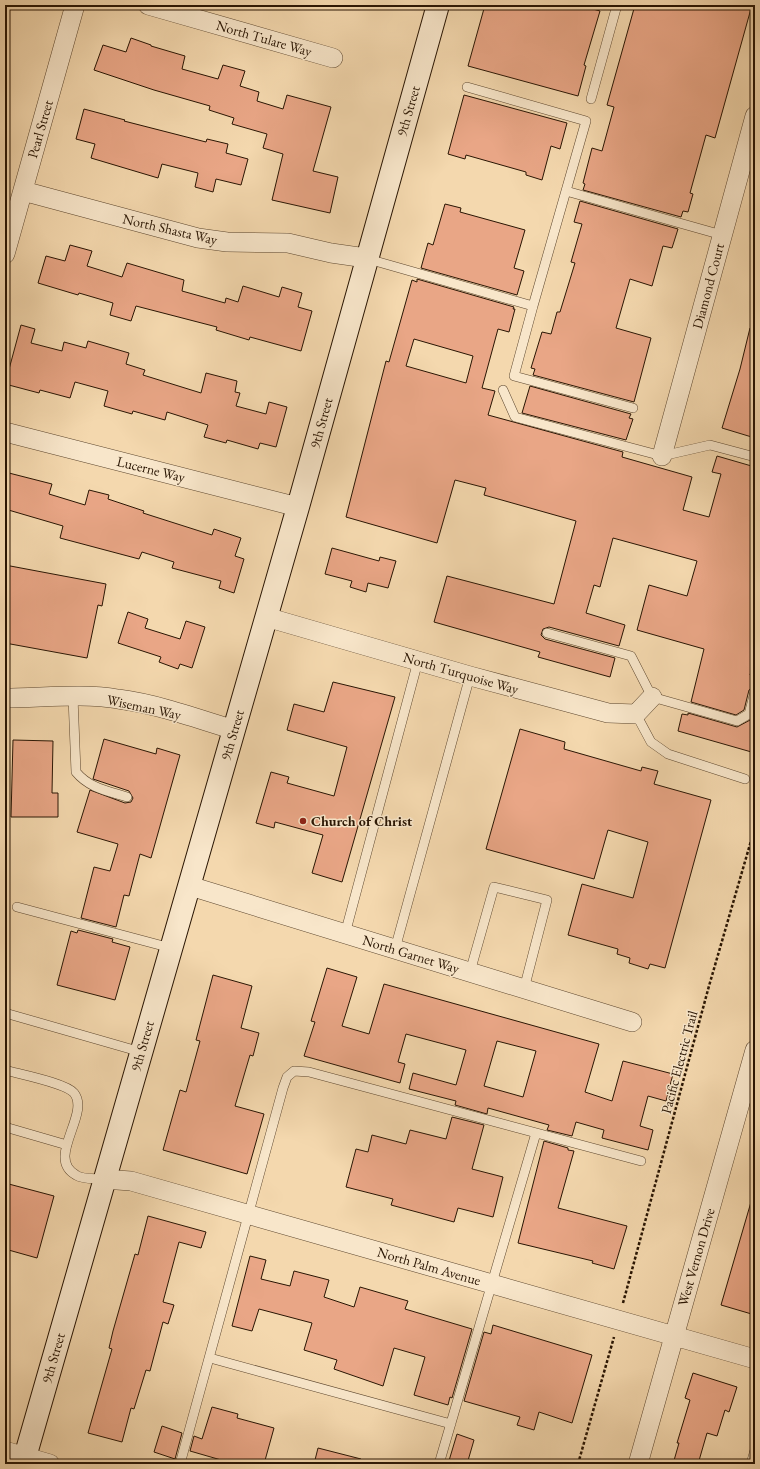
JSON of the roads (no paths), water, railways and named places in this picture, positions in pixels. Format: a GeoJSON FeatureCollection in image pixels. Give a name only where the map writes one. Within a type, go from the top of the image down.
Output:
{"type":"FeatureCollection","features":[{"type":"Feature","properties":{"kind":"street","name":"Pearl Street"},"geometry":{"type":"LineString","coordinates":[[5,254],[75,5]]}},
{"type":"Feature","properties":{"kind":"street","name":"North Tulare Way"},"geometry":{"type":"LineString","coordinates":[[148,5],[333,58]]}},
{"type":"Feature","properties":{"kind":"street","name":"9th Street"},"geometry":{"type":"LineString","coordinates":[[17,1457],[103,1179],[190,886],[298,507],[366,258],[438,5]]}},
{"type":"Feature","properties":{"kind":"street","name":"Diamond Court"},"geometry":{"type":"LineString","coordinates":[[662,456],[755,116]]}},
{"type":"Feature","properties":{"kind":"street","name":"North Shasta Way"},"geometry":{"type":"LineString","coordinates":[[23,191],[198,238],[227,242],[288,243],[331,253],[366,258]]}},
{"type":"Feature","properties":{"kind":"street","name":"Lucerne Way"},"geometry":{"type":"LineString","coordinates":[[5,432],[298,507]]}},
{"type":"Feature","properties":{"kind":"street","name":"North Turquoise Way"},"geometry":{"type":"LineString","coordinates":[[266,617],[470,676],[608,713],[636,714]]}},
{"type":"Feature","properties":{"kind":"street","name":"Wiseman Way"},"geometry":{"type":"LineString","coordinates":[[5,698],[73,697],[118,699],[188,716],[234,730]]}},
{"type":"Feature","properties":{"kind":"street"},"geometry":{"type":"LineString","coordinates":[[636,714],[652,697]]}},
{"type":"Feature","properties":{"kind":"street","name":"North Garnet Way"},"geometry":{"type":"LineString","coordinates":[[190,886],[632,1022]]}},
{"type":"Feature","properties":{"kind":"street","name":"West Vernon Drive"},"geometry":{"type":"LineString","coordinates":[[638,1464],[755,1050]]}},
{"type":"Feature","properties":{"kind":"street","name":"North Palm Avenue"},"geometry":{"type":"LineString","coordinates":[[103,1179],[131,1181],[755,1359]]}},
{"type":"Feature","properties":{"kind":"street"},"geometry":{"type":"LineString","coordinates":[[17,1457],[50,1464]]}},
{"type":"Feature","properties":{"kind":"lane"},"geometry":{"type":"LineString","coordinates":[[591,99],[617,5]]}},
{"type":"Feature","properties":{"kind":"lane"},"geometry":{"type":"LineString","coordinates":[[467,87],[586,121],[514,376],[633,408]]}},
{"type":"Feature","properties":{"kind":"lane"},"geometry":{"type":"LineString","coordinates":[[566,191],[722,235]]}},
{"type":"Feature","properties":{"kind":"lane"},"geometry":{"type":"LineString","coordinates":[[366,258],[533,306]]}},
{"type":"Feature","properties":{"kind":"lane"},"geometry":{"type":"LineString","coordinates":[[503,390],[515,417],[662,456],[710,445],[755,457]]}},
{"type":"Feature","properties":{"kind":"lane"},"geometry":{"type":"LineString","coordinates":[[547,633],[631,656],[652,697],[736,721],[749,714],[755,692]]}},
{"type":"Feature","properties":{"kind":"lane"},"geometry":{"type":"LineString","coordinates":[[345,934],[418,661]]}},
{"type":"Feature","properties":{"kind":"lane"},"geometry":{"type":"LineString","coordinates":[[395,949],[470,676]]}},
{"type":"Feature","properties":{"kind":"lane"},"geometry":{"type":"LineString","coordinates":[[73,697],[76,772],[83,781],[94,787],[127,797]]}},
{"type":"Feature","properties":{"kind":"lane"},"geometry":{"type":"LineString","coordinates":[[636,714],[651,742],[668,754],[745,779]]}},
{"type":"Feature","properties":{"kind":"lane"},"geometry":{"type":"LineString","coordinates":[[470,972],[494,887],[547,900],[524,989]]}},
{"type":"Feature","properties":{"kind":"lane"},"geometry":{"type":"LineString","coordinates":[[17,907],[171,948]]}},
{"type":"Feature","properties":{"kind":"lane"},"geometry":{"type":"LineString","coordinates":[[5,1013],[140,1052]]}},
{"type":"Feature","properties":{"kind":"lane"},"geometry":{"type":"LineString","coordinates":[[5,1070],[63,1086],[74,1093],[78,1106],[67,1144],[65,1158],[69,1168],[76,1175],[103,1179]]}},
{"type":"Feature","properties":{"kind":"lane"},"geometry":{"type":"LineString","coordinates":[[180,1464],[210,1358],[247,1214],[283,1088],[287,1077],[294,1071],[309,1072],[641,1161]]}},
{"type":"Feature","properties":{"kind":"lane"},"geometry":{"type":"LineString","coordinates":[[5,1127],[67,1144]]}},
{"type":"Feature","properties":{"kind":"lane"},"geometry":{"type":"LineString","coordinates":[[439,1464],[536,1133]]}},
{"type":"Feature","properties":{"kind":"lane"},"geometry":{"type":"LineString","coordinates":[[210,1358],[451,1424]]}},
{"type":"Feature","properties":{"kind":"lane"},"geometry":{"type":"LineString","coordinates":[[751,1464],[755,1450]]}},
{"type":"Feature","properties":{"kind":"place","name":"Church of Christ"},"geometry":{"type":"Point","coordinates":[303,821]}}]}
